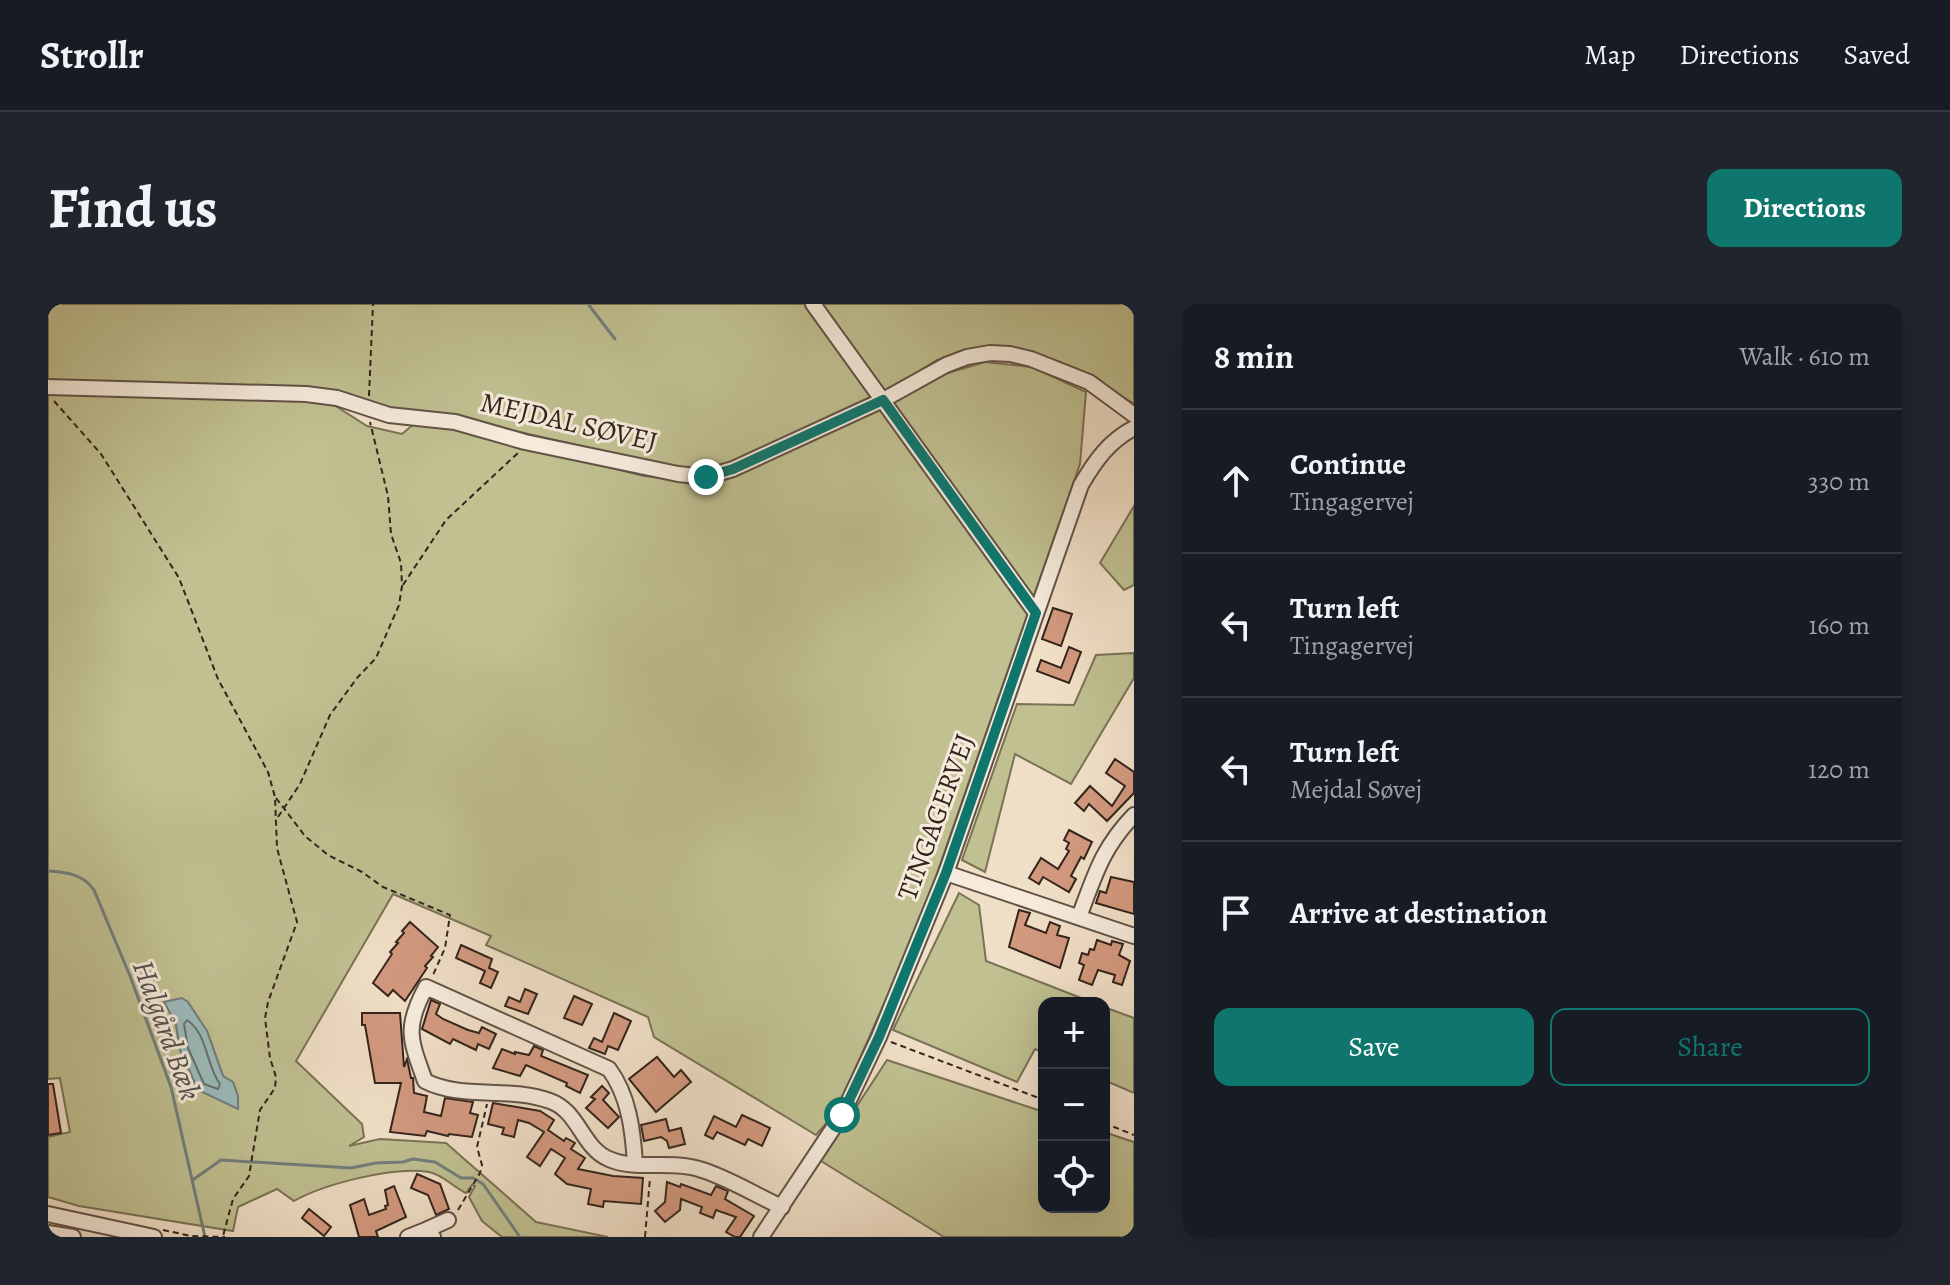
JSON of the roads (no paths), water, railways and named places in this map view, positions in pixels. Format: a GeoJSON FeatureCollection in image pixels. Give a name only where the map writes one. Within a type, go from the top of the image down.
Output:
{"type":"FeatureCollection","features":[{"type":"Feature","properties":{"kind":"street"},"geometry":{"type":"LineString","coordinates":[[813,304],[1036,613]]}},
{"type":"Feature","properties":{"kind":"street","name":"MEJDAL SØVEJ"},"geometry":{"type":"LineString","coordinates":[[48,387],[306,394],[337,398],[389,415],[455,422],[525,442],[706,477],[733,469],[883,400],[946,365],[990,353],[1031,359],[1089,382],[1134,415]]}},
{"type":"Feature","properties":{"kind":"street","name":"TINGAGERVEJ"},"geometry":{"type":"LineString","coordinates":[[761,1237],[842,1115],[879,1037],[946,873],[1081,485],[1107,447],[1134,428]]}},
{"type":"Feature","properties":{"kind":"street"},"geometry":{"type":"LineString","coordinates":[[1079,917],[1113,836],[1134,815]]}},
{"type":"Feature","properties":{"kind":"street"},"geometry":{"type":"LineString","coordinates":[[946,873],[1134,936]]}},
{"type":"Feature","properties":{"kind":"street"},"geometry":{"type":"LineString","coordinates":[[635,1164],[633,1130],[619,1083],[609,1069],[426,987],[413,1011],[411,1026],[414,1049],[425,1081],[438,1088],[528,1095],[553,1101],[572,1114],[597,1153],[611,1161],[635,1164],[698,1168],[782,1207]]}},
{"type":"Feature","properties":{"kind":"street"},"geometry":{"type":"LineString","coordinates":[[48,1214],[154,1237]]}},
{"type":"Feature","properties":{"kind":"street"},"geometry":{"type":"LineString","coordinates":[[408,1237],[430,1233],[448,1220]]}},
{"type":"Feature","properties":{"kind":"street"},"geometry":{"type":"LineString","coordinates":[[48,1233],[73,1237]]}},
{"type":"Feature","properties":{"kind":"water"},"geometry":{"type":"Polygon","coordinates":[[[182,998],[207,1031],[223,1076],[233,1082],[238,1109],[198,1090],[180,1050],[176,1024],[164,1002],[182,998]]]}},
{"type":"Feature","properties":{"kind":"waterway"},"geometry":{"type":"LineString","coordinates":[[588,304],[615,339]]}},
{"type":"Feature","properties":{"kind":"waterway","name":"Halgård Bæk"},"geometry":{"type":"LineString","coordinates":[[48,871],[79,877],[94,890],[171,1087],[205,1237]]}},
{"type":"Feature","properties":{"kind":"waterway"},"geometry":{"type":"LineString","coordinates":[[194,1179],[221,1160],[351,1168],[413,1159],[435,1162],[461,1178],[473,1178],[483,1184],[520,1237]]}}]}
